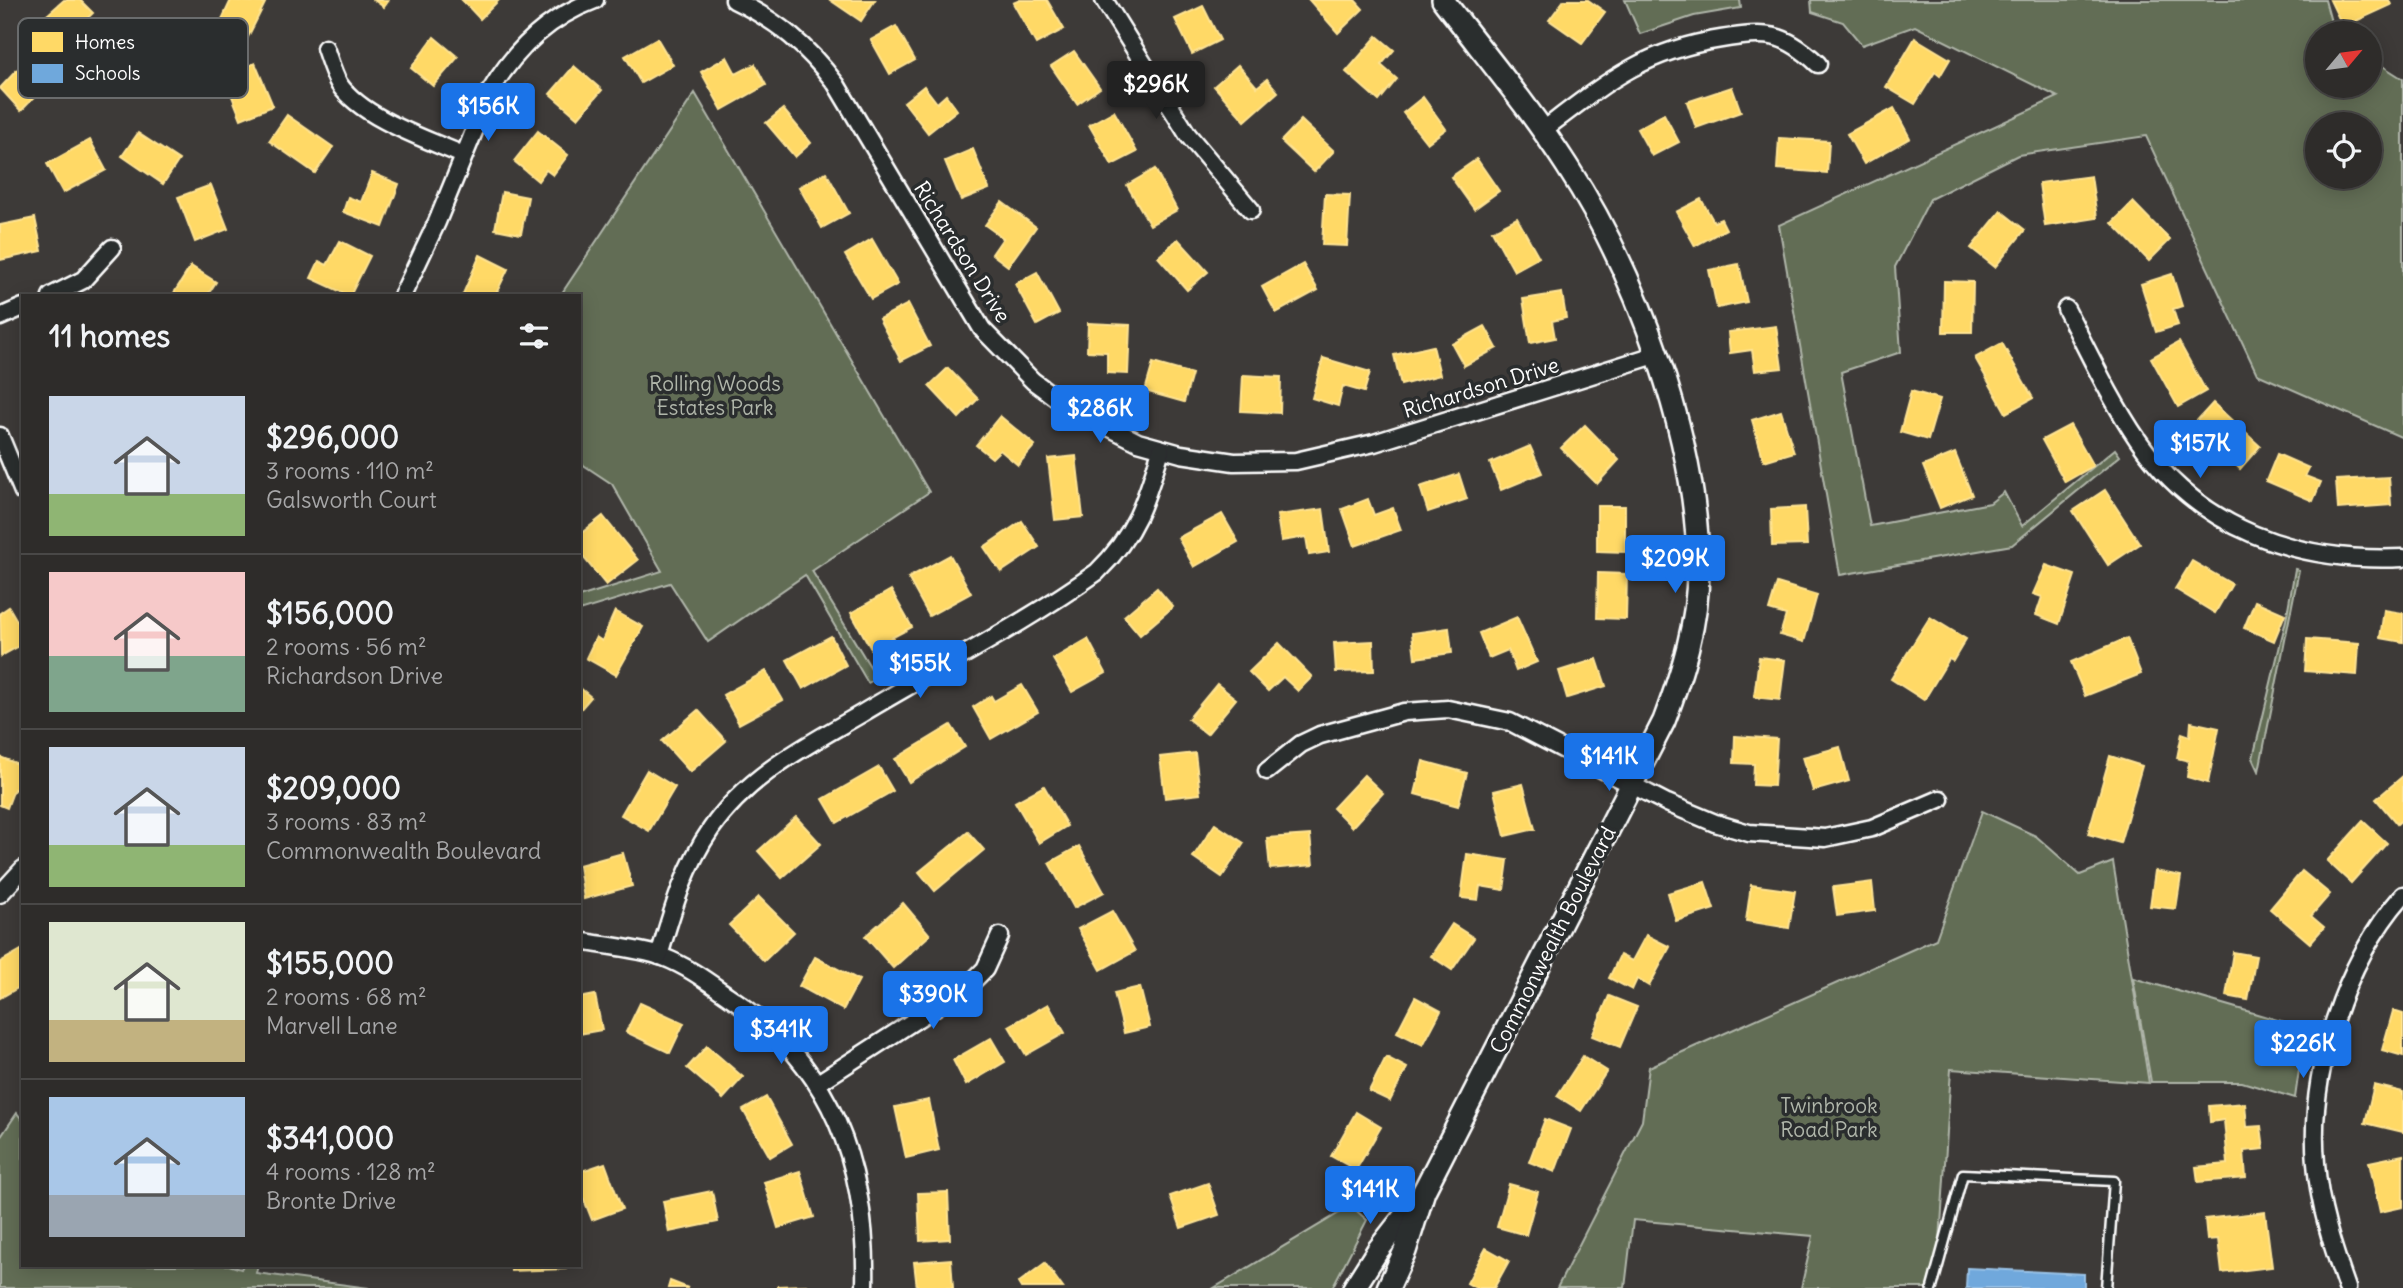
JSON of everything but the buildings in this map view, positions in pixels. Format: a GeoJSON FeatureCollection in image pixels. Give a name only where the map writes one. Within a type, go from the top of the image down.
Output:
{"type":"FeatureCollection","features":[{"type":"Feature","properties":{"kind":"street"},"geometry":{"type":"LineString","coordinates":[[403,294],[437,222],[491,90],[524,44],[548,24],[595,0]]}},
{"type":"Feature","properties":{"kind":"street","name":"Richardson Drive"},"geometry":{"type":"LineString","coordinates":[[734,0],[779,24],[816,58],[836,84],[962,300],[1002,352],[1067,406],[1097,424],[1161,450],[1234,462],[1285,461],[1330,455],[1655,355]]}},
{"type":"Feature","properties":{"kind":"street"},"geometry":{"type":"LineString","coordinates":[[1104,0],[1150,78],[1188,135],[1251,211]]}},
{"type":"Feature","properties":{"kind":"street","name":"Commonwealth Boulevard"},"geometry":{"type":"LineString","coordinates":[[1388,1288],[1405,1251],[1424,1191],[1664,721],[1679,681],[1692,630],[1698,574],[1697,517],[1688,466],[1640,309],[1613,247],[1578,184],[1542,131],[1443,0]]}},
{"type":"Feature","properties":{"kind":"street"},"geometry":{"type":"LineString","coordinates":[[1542,131],[1628,68],[1688,44],[1757,34],[1772,35],[1798,45],[1818,64]]}},
{"type":"Feature","properties":{"kind":"street"},"geometry":{"type":"LineString","coordinates":[[325,48],[339,83],[351,97],[393,124],[463,155]]}},
{"type":"Feature","properties":{"kind":"street"},"geometry":{"type":"LineString","coordinates":[[55,294],[83,280],[112,248]]}},
{"type":"Feature","properties":{"kind":"street"},"geometry":{"type":"LineString","coordinates":[[0,317],[21,308]]}},
{"type":"Feature","properties":{"kind":"street"},"geometry":{"type":"LineString","coordinates":[[2066,309],[2121,414],[2140,443],[2195,501],[2250,534],[2276,545],[2360,560],[2403,558]]}},
{"type":"Feature","properties":{"kind":"street"},"geometry":{"type":"LineString","coordinates":[[0,436],[21,487]]}},
{"type":"Feature","properties":{"kind":"street"},"geometry":{"type":"LineString","coordinates":[[659,956],[676,898],[691,862],[711,830],[739,796],[789,756],[1097,572],[1117,553],[1134,528],[1161,450]]}},
{"type":"Feature","properties":{"kind":"street"},"geometry":{"type":"LineString","coordinates":[[1267,771],[1301,744],[1320,735],[1404,712],[1448,709],[1510,722],[1715,824],[1766,836],[1808,839],[1872,828],[1940,799]]}},
{"type":"Feature","properties":{"kind":"street"},"geometry":{"type":"LineString","coordinates":[[0,894],[21,871]]}},
{"type":"Feature","properties":{"kind":"street"},"geometry":{"type":"LineString","coordinates":[[2347,1288],[2321,1200],[2315,1124],[2331,1028],[2345,986],[2375,933],[2403,894]]}},
{"type":"Feature","properties":{"kind":"street"},"geometry":{"type":"LineString","coordinates":[[818,1083],[968,986],[985,969],[1000,936]]}},
{"type":"Feature","properties":{"kind":"street"},"geometry":{"type":"LineString","coordinates":[[581,942],[659,956],[688,968],[744,1006],[772,1030],[818,1083],[846,1143],[856,1175],[864,1219],[865,1288]]}},
{"type":"Feature","properties":{"kind":"street","name":"Commonwealth Boulevard"},"geometry":{"type":"LineString","coordinates":[[1354,1288],[1378,1250],[1424,1191]]}},
{"type":"Feature","properties":{"kind":"lane"},"geometry":{"type":"LineString","coordinates":[[1932,1288],[1964,1174],[2114,1181],[2106,1288]]}},
{"type":"Feature","properties":{"kind":"green space"},"geometry":{"type":"Polygon","coordinates":[[[1625,0],[1740,0],[1741,8],[1694,16],[1640,34],[1625,0]]]}},
{"type":"Feature","properties":{"kind":"green space"},"geometry":{"type":"Polygon","coordinates":[[[1811,0],[2325,0],[2331,21],[2305,21],[2305,98],[2382,98],[2382,66],[2403,79],[2403,438],[2257,374],[2146,136],[2018,155],[1930,199],[1895,267],[1901,352],[1841,372],[1870,526],[1990,503],[2004,492],[2022,526],[2115,449],[2120,456],[2012,545],[1840,575],[1779,225],[2058,97],[1915,26],[1862,45],[1843,22],[1812,12],[1811,0]]]}},
{"type":"Feature","properties":{"kind":"green space","name":"Rolling Woods Estates Park"},"geometry":{"type":"Polygon","coordinates":[[[695,93],[929,492],[812,571],[877,678],[868,683],[805,575],[708,642],[670,583],[581,610],[581,596],[662,571],[612,484],[581,463],[581,294],[561,294],[695,93]]]}},
{"type":"Feature","properties":{"kind":"green space"},"geometry":{"type":"Polygon","coordinates":[[[2295,569],[2299,570],[2259,771],[2253,758],[2286,620],[2295,569]]]}},
{"type":"Feature","properties":{"kind":"green space","name":"Twinbrook Road Park"},"geometry":{"type":"Polygon","coordinates":[[[1982,811],[2036,836],[2080,875],[2113,862],[2149,1083],[1951,1069],[1937,1288],[1801,1288],[1813,1236],[1633,1220],[1625,1288],[1557,1288],[1642,1121],[1649,1067],[1936,939],[1982,811]]]}},
{"type":"Feature","properties":{"kind":"green space"},"geometry":{"type":"Polygon","coordinates":[[[2133,978],[2305,1028],[2295,1098],[2242,1082],[2151,1082],[2133,978]]]}},
{"type":"Feature","properties":{"kind":"green space"},"geometry":{"type":"Polygon","coordinates":[[[17,1113],[21,1118],[21,1267],[258,1267],[256,1273],[369,1288],[0,1288],[0,1138],[17,1113]]]}},
{"type":"Feature","properties":{"kind":"green space"},"geometry":{"type":"Polygon","coordinates":[[[1351,1206],[1367,1220],[1332,1288],[1214,1288],[1351,1206]]]}}]}
